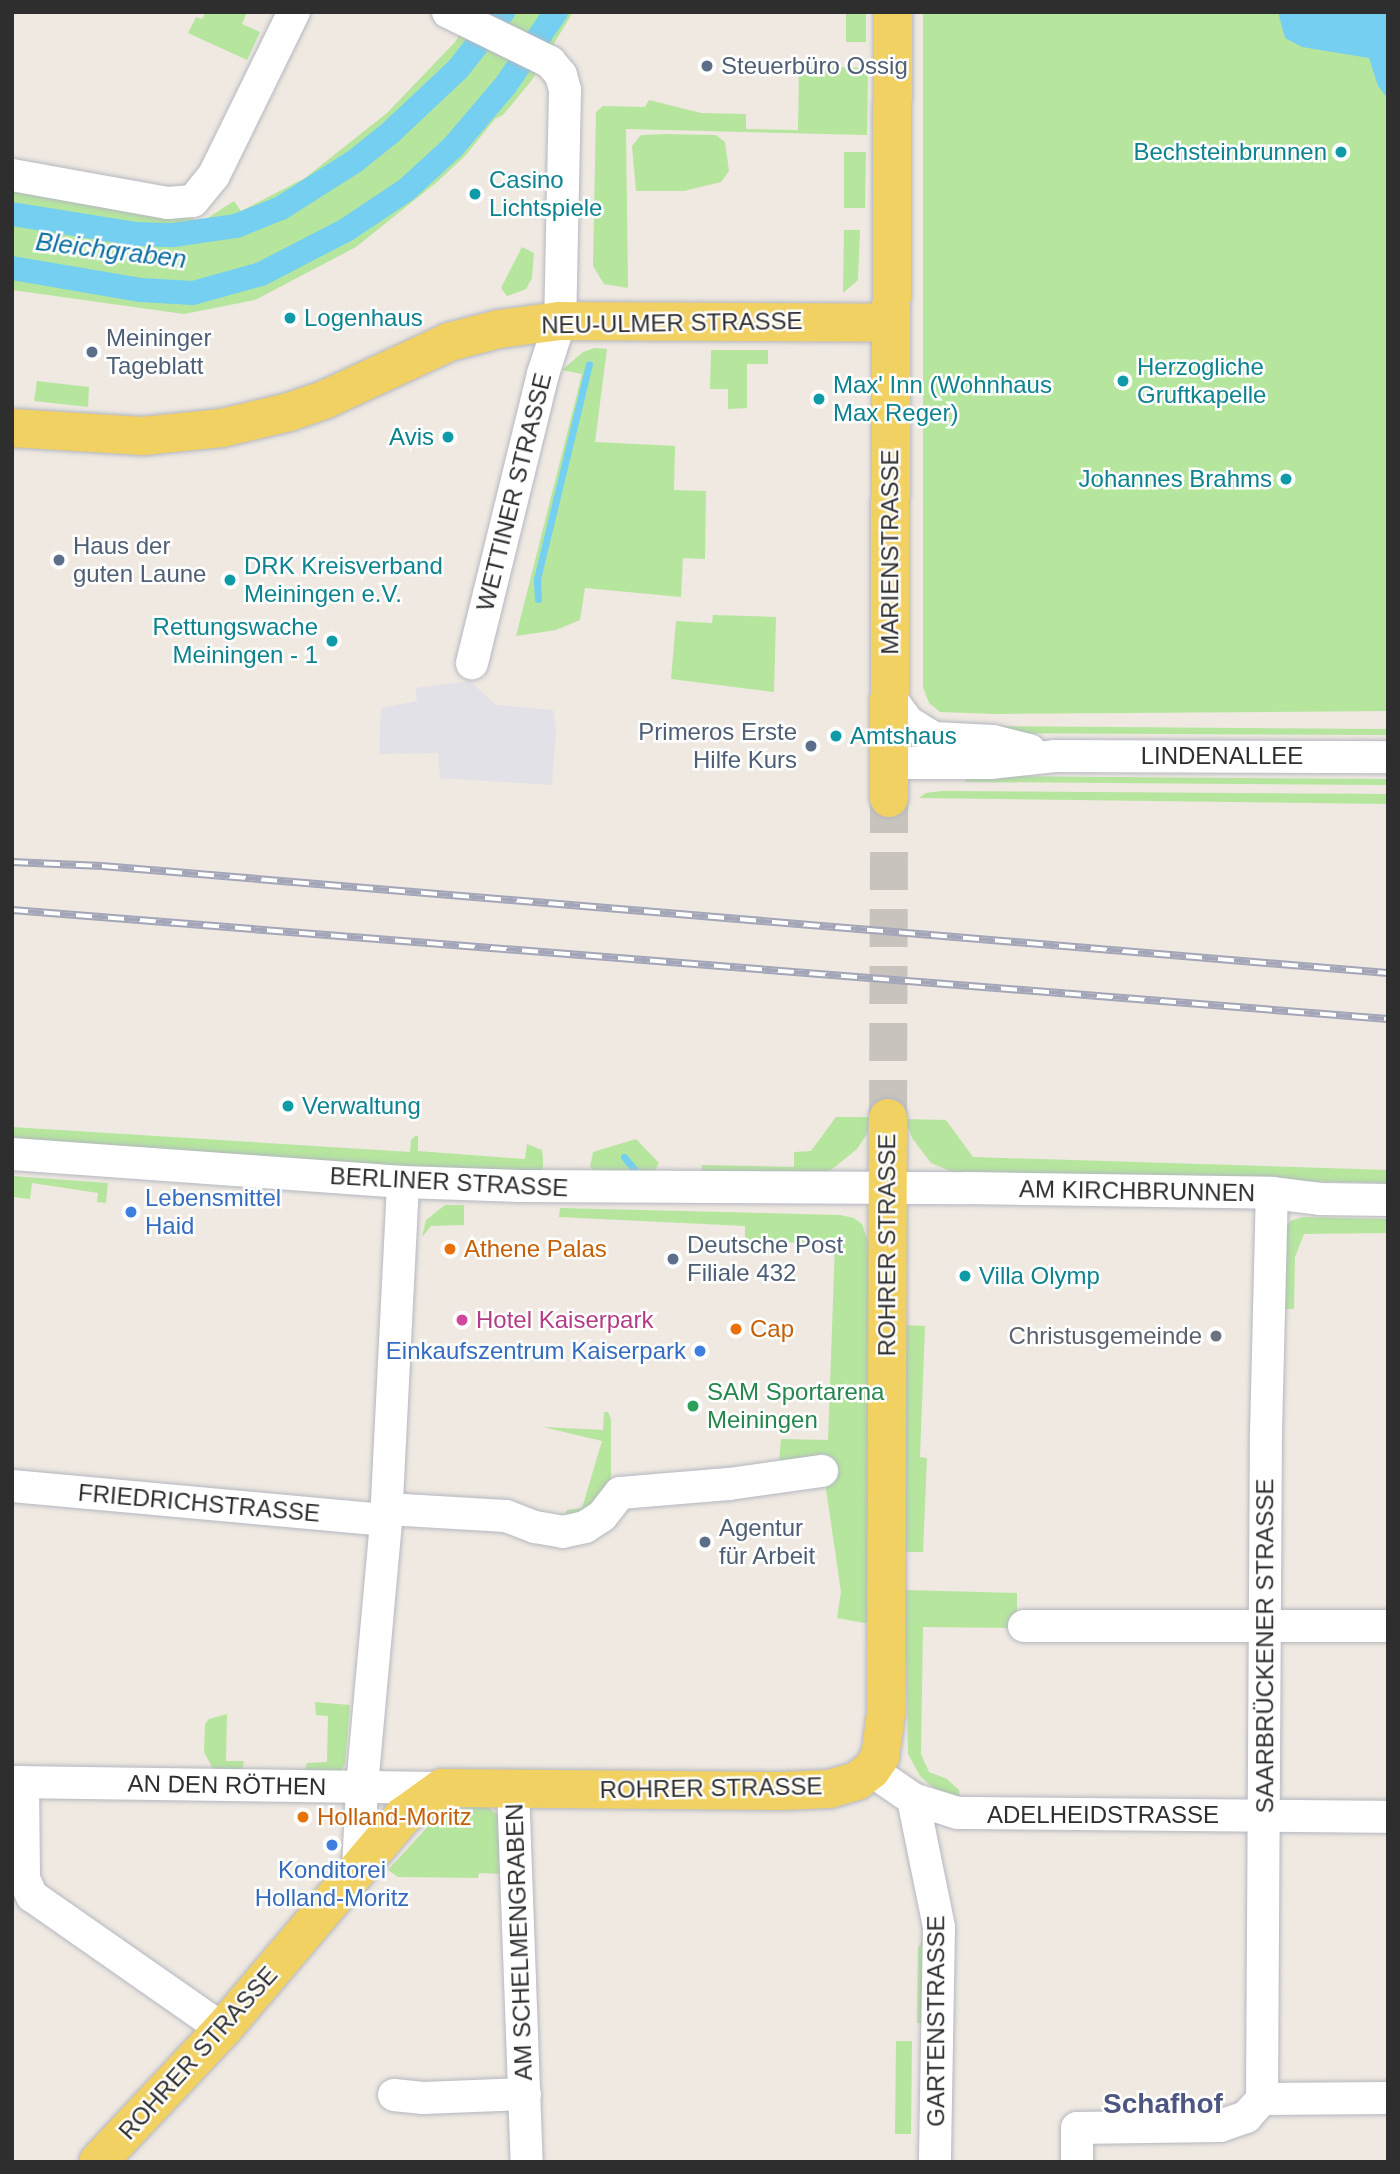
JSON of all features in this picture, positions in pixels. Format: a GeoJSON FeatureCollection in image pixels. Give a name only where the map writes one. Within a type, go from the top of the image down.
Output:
{"type":"FeatureCollection","features":[{"type":"Feature","properties":{"kind":"main road","name":"MARIENSTRASSE"},"geometry":{"type":"LineString","coordinates":[[889,780],[893,12]]}},
{"type":"Feature","properties":{"kind":"main road","name":"NEU-ULMER STRASSE"},"geometry":{"type":"LineString","coordinates":[[12,428],[135,436],[222,428],[289,412],[324,400],[449,342],[499,329],[560,321],[890,323]]}},
{"type":"Feature","properties":{"kind":"main road","name":"ROHRER STRASSE"},"geometry":{"type":"LineString","coordinates":[[98,2162],[223,2029],[403,1816],[442,1788],[781,1791],[829,1789],[857,1782],[871,1770],[880,1757],[886,1714],[888,1118]]}},
{"type":"Feature","properties":{"kind":"street"},"geometry":{"type":"LineString","coordinates":[[12,175],[168,203],[193,201],[214,175],[294,12]]}},
{"type":"Feature","properties":{"kind":"street","name":"WETTINER STRASSE"},"geometry":{"type":"LineString","coordinates":[[458,17],[555,66],[565,90],[560,321],[542,374],[472,663]]}},
{"type":"Feature","properties":{"kind":"street","name":"LINDENALLEE"},"geometry":{"type":"LineString","coordinates":[[890,696],[908,722],[934,738],[993,741],[1055,756]]}},
{"type":"Feature","properties":{"kind":"street","name":"LINDENALLEE"},"geometry":{"type":"LineString","coordinates":[[889,780],[990,763],[1055,756],[1388,757]]}},
{"type":"Feature","properties":{"kind":"street","name":"BERLINER STRASSE"},"geometry":{"type":"LineString","coordinates":[[12,1154],[403,1182],[562,1187],[886,1188]]}},
{"type":"Feature","properties":{"kind":"street"},"geometry":{"type":"LineString","coordinates":[[358,1869],[362,1786],[386,1515],[403,1182]]}},
{"type":"Feature","properties":{"kind":"street","name":"AM KIRCHBRUNNEN"},"geometry":{"type":"LineString","coordinates":[[886,1188],[1272,1193],[1320,1199],[1388,1200]]}},
{"type":"Feature","properties":{"kind":"street","name":"SAARBRÜCKENER STRASSE"},"geometry":{"type":"LineString","coordinates":[[1262,2099],[1265,1626],[1272,1193]]}},
{"type":"Feature","properties":{"kind":"street","name":"FRIEDRICHSTRASSE"},"geometry":{"type":"LineString","coordinates":[[12,1486],[386,1515],[506,1516],[535,1527],[564,1532],[585,1527],[602,1516],[620,1493],[729,1484],[822,1471]]}},
{"type":"Feature","properties":{"kind":"street"},"geometry":{"type":"LineString","coordinates":[[1024,1626],[1388,1626]]}},
{"type":"Feature","properties":{"kind":"street","name":"ADELHEIDSTRASSE"},"geometry":{"type":"LineString","coordinates":[[871,1770],[913,1799],[958,1813],[1388,1817]]}},
{"type":"Feature","properties":{"kind":"street"},"geometry":{"type":"LineString","coordinates":[[18,1782],[23,1879],[32,1896],[223,2029]]}},
{"type":"Feature","properties":{"kind":"street","name":"AN DEN RÖTHEN"},"geometry":{"type":"LineString","coordinates":[[18,1782],[442,1788]]}},
{"type":"Feature","properties":{"kind":"street","name":"AM SCHELMENGRABEN"},"geometry":{"type":"LineString","coordinates":[[513,1789],[527,2162]]}},
{"type":"Feature","properties":{"kind":"street","name":"GARTENSTRASSE"},"geometry":{"type":"LineString","coordinates":[[913,1799],[937,1910],[939,1934],[935,2162]]}},
{"type":"Feature","properties":{"kind":"street","name":"AM SCHELMENGRABEN"},"geometry":{"type":"LineString","coordinates":[[394,2095],[423,2098],[525,2095]]}},
{"type":"Feature","properties":{"kind":"street"},"geometry":{"type":"LineString","coordinates":[[1077,2162],[1077,2128],[1220,2126],[1246,2117],[1262,2099],[1388,2098]]}},
{"type":"Feature","properties":{"kind":"shaded area"},"geometry":{"type":"Polygon","coordinates":[[[470,681],[496,705],[553,710],[556,731],[552,785],[440,778],[438,753],[379,754],[381,708],[417,701],[416,688],[470,681]]]}},
{"type":"Feature","properties":{"kind":"green space"},"geometry":{"type":"Polygon","coordinates":[[[206,12],[247,12],[242,24],[260,32],[247,60],[188,33],[196,17],[202,19],[206,12]]]}},
{"type":"Feature","properties":{"kind":"green space"},"geometry":{"type":"Polygon","coordinates":[[[475,12],[573,12],[532,80],[503,115],[495,119],[465,156],[437,182],[356,247],[255,300],[184,314],[12,290],[12,187],[203,221],[234,201],[241,211],[305,178],[387,113],[455,42],[475,12]]]}},
{"type":"Feature","properties":{"kind":"green space"},"geometry":{"type":"Polygon","coordinates":[[[846,12],[866,12],[866,42],[846,42],[846,12]]]}},
{"type":"Feature","properties":{"kind":"green space"},"geometry":{"type":"Polygon","coordinates":[[[923,12],[1388,12],[1388,711],[995,714],[940,712],[929,703],[923,687],[923,12]]]}},
{"type":"Feature","properties":{"kind":"green space"},"geometry":{"type":"Polygon","coordinates":[[[799,66],[868,68],[867,135],[626,129],[628,288],[604,284],[593,266],[596,112],[603,106],[645,107],[649,100],[701,113],[746,114],[746,129],[798,130],[799,66]]]}},
{"type":"Feature","properties":{"kind":"green space"},"geometry":{"type":"Polygon","coordinates":[[[641,135],[716,135],[725,142],[729,171],[721,182],[684,191],[636,191],[632,146],[641,135]]]}},
{"type":"Feature","properties":{"kind":"green space"},"geometry":{"type":"Polygon","coordinates":[[[844,152],[866,152],[865,208],[844,208],[844,152]]]}},
{"type":"Feature","properties":{"kind":"green space"},"geometry":{"type":"Polygon","coordinates":[[[844,230],[860,230],[858,280],[843,293],[844,230]]]}},
{"type":"Feature","properties":{"kind":"green space"},"geometry":{"type":"Polygon","coordinates":[[[522,247],[534,253],[532,278],[526,289],[507,296],[501,288],[522,247]]]}},
{"type":"Feature","properties":{"kind":"green space"},"geometry":{"type":"Polygon","coordinates":[[[595,348],[607,349],[595,442],[675,446],[674,490],[706,491],[705,559],[683,558],[681,597],[585,588],[580,620],[556,630],[516,636],[582,374],[562,370],[583,352],[595,348]]]}},
{"type":"Feature","properties":{"kind":"green space"},"geometry":{"type":"Polygon","coordinates":[[[711,350],[768,350],[768,364],[747,364],[747,408],[728,409],[728,389],[710,389],[711,350]]]}},
{"type":"Feature","properties":{"kind":"green space"},"geometry":{"type":"Polygon","coordinates":[[[37,381],[89,387],[88,407],[34,401],[37,381]]]}},
{"type":"Feature","properties":{"kind":"green space"},"geometry":{"type":"Polygon","coordinates":[[[713,615],[776,617],[774,692],[671,679],[676,621],[712,623],[713,615]]]}},
{"type":"Feature","properties":{"kind":"green space"},"geometry":{"type":"Polygon","coordinates":[[[966,726],[1388,729],[1388,735],[966,733],[966,726]]]}},
{"type":"Feature","properties":{"kind":"green space"},"geometry":{"type":"Polygon","coordinates":[[[966,776],[1388,779],[1388,785],[965,782],[966,776]]]}},
{"type":"Feature","properties":{"kind":"green space"},"geometry":{"type":"Polygon","coordinates":[[[926,793],[1388,794],[1388,804],[919,798],[926,793]]]}},
{"type":"Feature","properties":{"kind":"green space"},"geometry":{"type":"Polygon","coordinates":[[[836,1117],[871,1117],[867,1134],[857,1149],[831,1170],[806,1176],[701,1175],[702,1165],[794,1167],[794,1152],[811,1151],[836,1117]]]}},
{"type":"Feature","properties":{"kind":"green space"},"geometry":{"type":"Polygon","coordinates":[[[905,1119],[946,1120],[973,1157],[1388,1170],[1388,1183],[957,1174],[931,1163],[912,1138],[905,1119]]]}},
{"type":"Feature","properties":{"kind":"green space"},"geometry":{"type":"Polygon","coordinates":[[[12,1127],[410,1152],[411,1140],[418,1136],[418,1151],[525,1159],[527,1144],[542,1150],[543,1168],[536,1176],[12,1142],[12,1127]]]}},
{"type":"Feature","properties":{"kind":"green space"},"geometry":{"type":"Polygon","coordinates":[[[636,1139],[659,1163],[654,1172],[594,1170],[590,1167],[593,1152],[636,1139]]]}},
{"type":"Feature","properties":{"kind":"green space"},"geometry":{"type":"Polygon","coordinates":[[[12,1176],[108,1183],[106,1203],[97,1202],[98,1193],[32,1183],[30,1199],[14,1197],[12,1204],[12,1176]]]}},
{"type":"Feature","properties":{"kind":"green space"},"geometry":{"type":"Polygon","coordinates":[[[445,1205],[464,1205],[464,1225],[431,1226],[422,1237],[426,1220],[445,1205]]]}},
{"type":"Feature","properties":{"kind":"green space"},"geometry":{"type":"Polygon","coordinates":[[[560,1208],[840,1215],[854,1218],[862,1224],[870,1247],[870,1624],[837,1618],[841,1592],[822,1462],[779,1462],[781,1439],[828,1440],[835,1244],[745,1241],[745,1226],[559,1217],[560,1208]]]}},
{"type":"Feature","properties":{"kind":"green space"},"geometry":{"type":"Polygon","coordinates":[[[1303,1217],[1388,1219],[1388,1233],[1304,1234],[1295,1257],[1294,1309],[1283,1309],[1287,1226],[1290,1221],[1303,1217]]]}},
{"type":"Feature","properties":{"kind":"green space"},"geometry":{"type":"Polygon","coordinates":[[[905,1325],[925,1326],[920,1457],[927,1458],[923,1552],[905,1552],[905,1325]]]}},
{"type":"Feature","properties":{"kind":"green space"},"geometry":{"type":"Polygon","coordinates":[[[604,1412],[608,1412],[611,1419],[611,1488],[596,1508],[563,1519],[567,1510],[582,1508],[602,1441],[543,1427],[603,1430],[604,1412]]]}},
{"type":"Feature","properties":{"kind":"green space"},"geometry":{"type":"Polygon","coordinates":[[[905,1590],[1017,1593],[1017,1628],[923,1627],[921,1754],[929,1772],[947,1779],[959,1790],[960,1798],[937,1790],[929,1784],[920,1776],[908,1754],[905,1590]]]}},
{"type":"Feature","properties":{"kind":"green space"},"geometry":{"type":"Polygon","coordinates":[[[315,1702],[350,1705],[345,1764],[341,1771],[305,1770],[307,1763],[327,1762],[328,1716],[316,1715],[315,1702]]]}},
{"type":"Feature","properties":{"kind":"green space"},"geometry":{"type":"Polygon","coordinates":[[[227,1714],[226,1761],[244,1761],[242,1770],[213,1769],[204,1752],[205,1724],[209,1719],[227,1714]]]}},
{"type":"Feature","properties":{"kind":"green space"},"geometry":{"type":"Polygon","coordinates":[[[476,1805],[486,1806],[498,1815],[502,1874],[479,1873],[478,1878],[398,1877],[388,1870],[434,1820],[448,1812],[476,1805]]]}},
{"type":"Feature","properties":{"kind":"green space"},"geometry":{"type":"Polygon","coordinates":[[[927,1933],[926,2024],[917,2023],[918,1948],[927,1933]]]}},
{"type":"Feature","properties":{"kind":"green space"},"geometry":{"type":"Polygon","coordinates":[[[896,2041],[912,2041],[911,2134],[895,2134],[896,2041]]]}},
{"type":"Feature","properties":{"kind":"water"},"geometry":{"type":"Polygon","coordinates":[[[1278,12],[1388,12],[1388,99],[1378,86],[1369,58],[1302,47],[1285,38],[1278,12]]]}},
{"type":"Feature","properties":{"kind":"waterway"},"geometry":{"type":"LineString","coordinates":[[12,214],[136,234],[173,235],[236,226],[281,208],[355,161],[390,133],[458,69],[503,12]]}},
{"type":"Feature","properties":{"kind":"waterway","name":"Bleichgraben"},"geometry":{"type":"LineString","coordinates":[[12,268],[141,290],[193,293],[261,274],[346,230],[406,190],[453,147],[505,86],[556,12]]}},
{"type":"Feature","properties":{"kind":"waterway"},"geometry":{"type":"LineString","coordinates":[[538,599],[537,579],[589,364]]}},
{"type":"Feature","properties":{"kind":"waterway"},"geometry":{"type":"LineString","coordinates":[[624,1157],[635,1170]]}},
{"type":"Feature","properties":{"kind":"tunnel"},"geometry":{"type":"LineString","coordinates":[[888,1118],[889,798]]}},
{"type":"Feature","properties":{"kind":"railway"},"geometry":{"type":"LineString","coordinates":[[12,862],[102,866],[1388,973]]}},
{"type":"Feature","properties":{"kind":"railway"},"geometry":{"type":"LineString","coordinates":[[12,910],[1388,1019]]}},
{"type":"Feature","properties":{"kind":"place","name":"Steuerbüro Ossig"},"geometry":{"type":"Point","coordinates":[707,66]}},
{"type":"Feature","properties":{"kind":"place","name":"Bechsteinbrunnen"},"geometry":{"type":"Point","coordinates":[1341,152]}},
{"type":"Feature","properties":{"kind":"place","name":"Casino Lichtspiele"},"geometry":{"type":"Point","coordinates":[475,194]}},
{"type":"Feature","properties":{"kind":"place","name":"Logenhaus"},"geometry":{"type":"Point","coordinates":[290,318]}},
{"type":"Feature","properties":{"kind":"place","name":"Meininger Tageblatt"},"geometry":{"type":"Point","coordinates":[92,352]}},
{"type":"Feature","properties":{"kind":"place","name":"Herzogliche Gruftkapelle"},"geometry":{"type":"Point","coordinates":[1123,381]}},
{"type":"Feature","properties":{"kind":"place","name":"Max' Inn (Wohnhaus Max Reger)"},"geometry":{"type":"Point","coordinates":[819,399]}},
{"type":"Feature","properties":{"kind":"place","name":"Avis"},"geometry":{"type":"Point","coordinates":[448,437]}},
{"type":"Feature","properties":{"kind":"place","name":"Johannes Brahms"},"geometry":{"type":"Point","coordinates":[1286,479]}},
{"type":"Feature","properties":{"kind":"place","name":"Haus der guten Laune"},"geometry":{"type":"Point","coordinates":[59,560]}},
{"type":"Feature","properties":{"kind":"place","name":"DRK Kreisverband Meiningen e.V."},"geometry":{"type":"Point","coordinates":[230,580]}},
{"type":"Feature","properties":{"kind":"place","name":"Rettungswache Meiningen - 1"},"geometry":{"type":"Point","coordinates":[332,641]}},
{"type":"Feature","properties":{"kind":"place","name":"Amtshaus"},"geometry":{"type":"Point","coordinates":[836,736]}},
{"type":"Feature","properties":{"kind":"place","name":"Primeros Erste Hilfe Kurs"},"geometry":{"type":"Point","coordinates":[811,746]}},
{"type":"Feature","properties":{"kind":"place","name":"Verwaltung"},"geometry":{"type":"Point","coordinates":[288,1106]}},
{"type":"Feature","properties":{"kind":"place","name":"Lebensmittel Haid"},"geometry":{"type":"Point","coordinates":[131,1212]}},
{"type":"Feature","properties":{"kind":"place","name":"Athene Palas"},"geometry":{"type":"Point","coordinates":[450,1249]}},
{"type":"Feature","properties":{"kind":"place","name":"Deutsche Post Filiale 432"},"geometry":{"type":"Point","coordinates":[673,1259]}},
{"type":"Feature","properties":{"kind":"place","name":"Villa Olymp"},"geometry":{"type":"Point","coordinates":[965,1276]}},
{"type":"Feature","properties":{"kind":"place","name":"Hotel Kaiserpark"},"geometry":{"type":"Point","coordinates":[462,1320]}},
{"type":"Feature","properties":{"kind":"place","name":"Cap"},"geometry":{"type":"Point","coordinates":[736,1329]}},
{"type":"Feature","properties":{"kind":"place","name":"Christusgemeinde"},"geometry":{"type":"Point","coordinates":[1216,1336]}},
{"type":"Feature","properties":{"kind":"place","name":"Einkaufszentrum Kaiserpark"},"geometry":{"type":"Point","coordinates":[700,1351]}},
{"type":"Feature","properties":{"kind":"place","name":"SAM Sportarena Meiningen"},"geometry":{"type":"Point","coordinates":[693,1406]}},
{"type":"Feature","properties":{"kind":"place","name":"Agentur für Arbeit"},"geometry":{"type":"Point","coordinates":[705,1542]}},
{"type":"Feature","properties":{"kind":"place","name":"Holland-Moritz"},"geometry":{"type":"Point","coordinates":[303,1817]}},
{"type":"Feature","properties":{"kind":"place","name":"Konditorei Holland-Moritz"},"geometry":{"type":"Point","coordinates":[332,1845]}},
{"type":"Feature","properties":{"kind":"district","name":"Schafhof"},"geometry":{"type":"Point","coordinates":[1163,2104]}}]}
